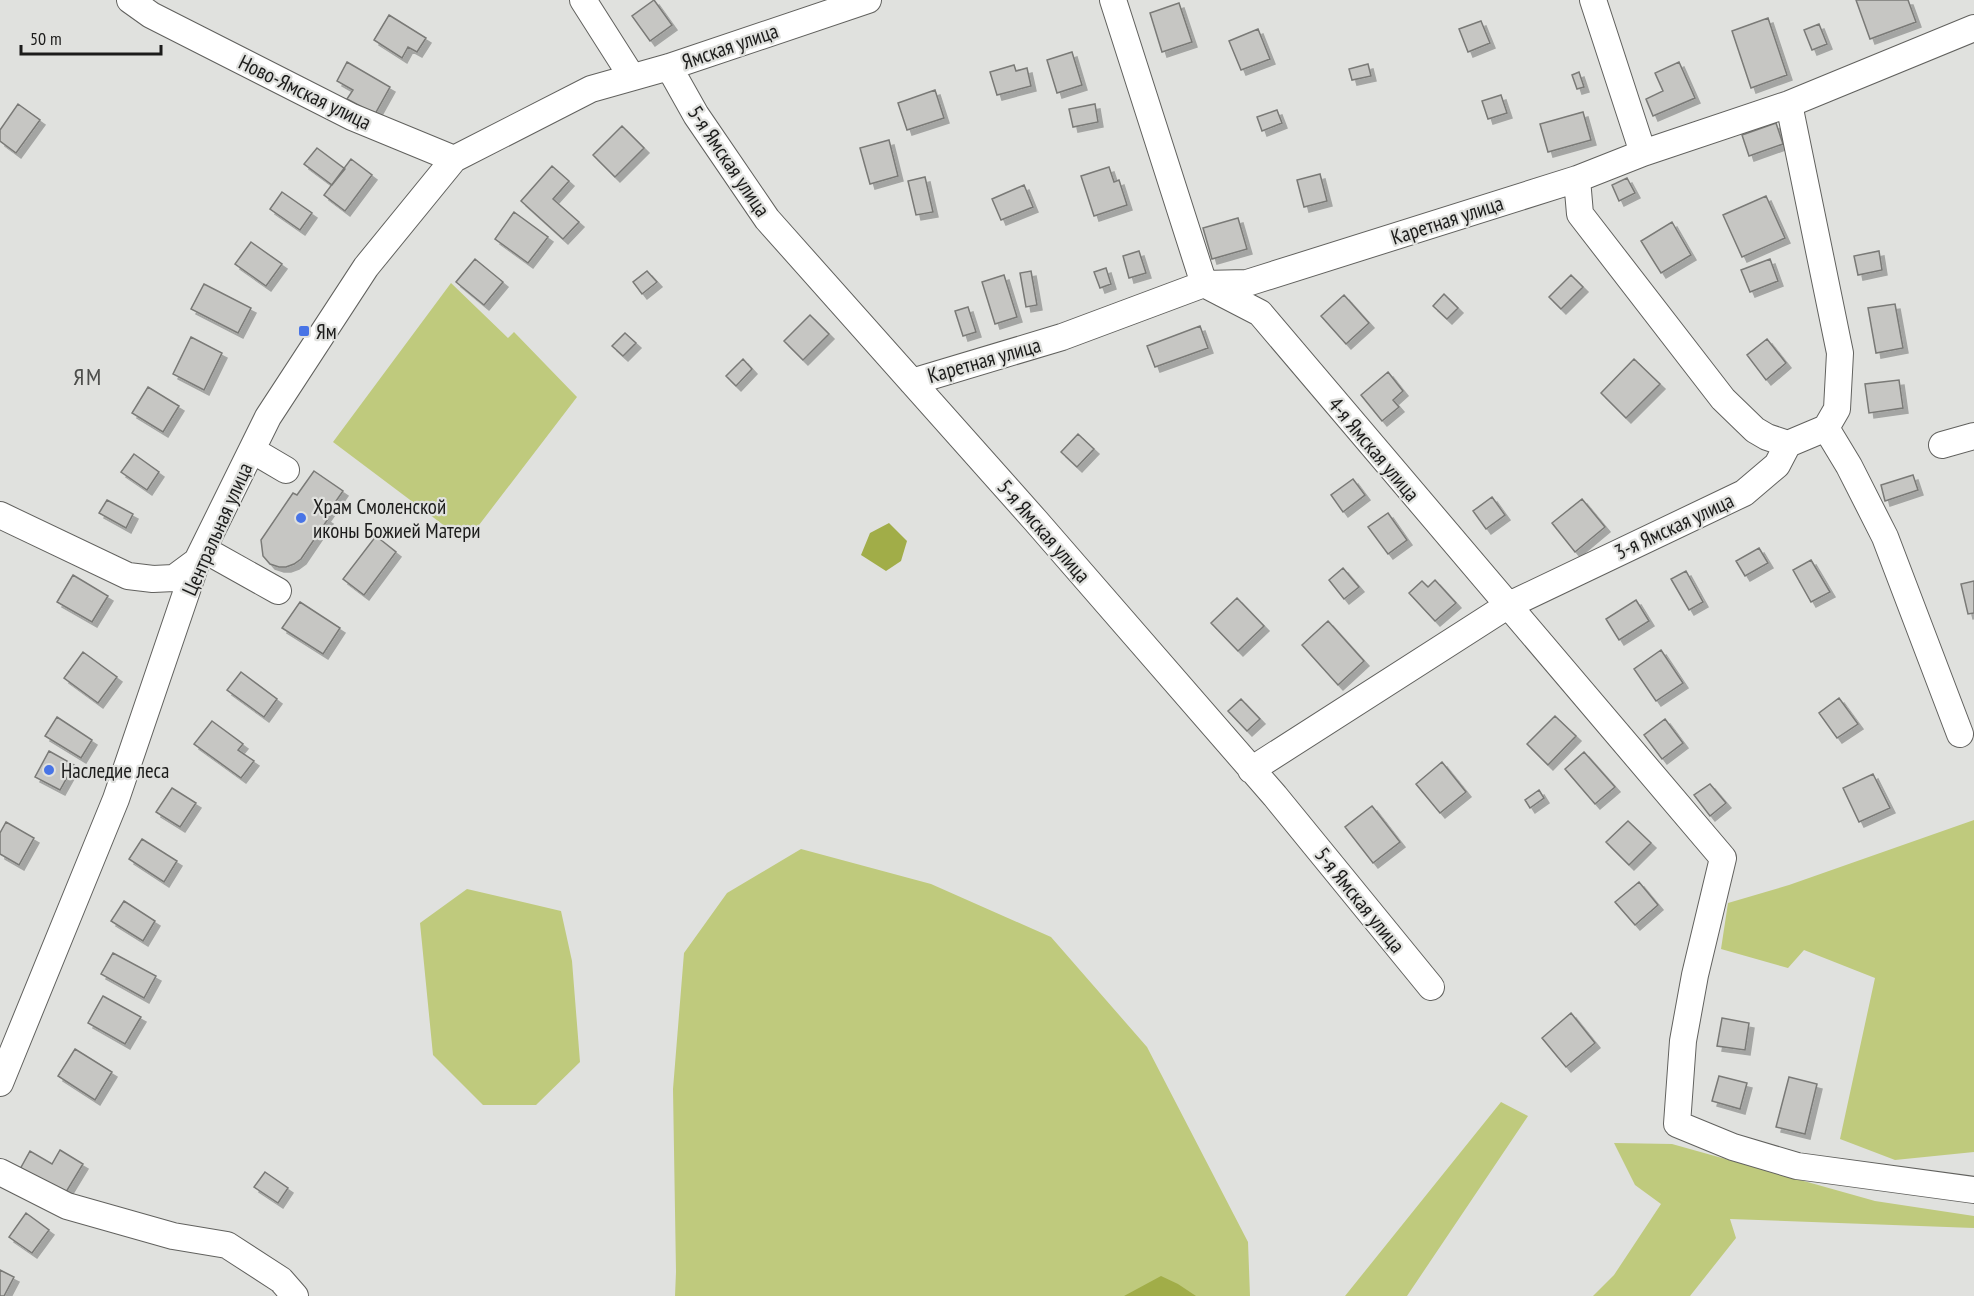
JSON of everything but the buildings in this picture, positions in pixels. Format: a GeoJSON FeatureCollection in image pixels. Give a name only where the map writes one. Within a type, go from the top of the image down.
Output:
{"type":"FeatureCollection","features":[{"type":"Feature","properties":{"kind":"street","name":"Ново-Ямская улица"},"geometry":{"type":"LineString","coordinates":[[130,0],[151,15],[352,117],[454,159]]}},
{"type":"Feature","properties":{"kind":"street"},"geometry":{"type":"LineString","coordinates":[[583,0],[632,77]]}},
{"type":"Feature","properties":{"kind":"street","name":"Ямская улица"},"geometry":{"type":"LineString","coordinates":[[591,89],[669,67],[868,0]]}},
{"type":"Feature","properties":{"kind":"street"},"geometry":{"type":"LineString","coordinates":[[1113,0],[1203,284]]}},
{"type":"Feature","properties":{"kind":"street"},"geometry":{"type":"LineString","coordinates":[[1593,0],[1643,153]]}},
{"type":"Feature","properties":{"kind":"street","name":"Каретная улица"},"geometry":{"type":"LineString","coordinates":[[912,382],[1062,337],[1203,284],[1247,283],[1577,179],[1643,153],[1789,104],[1974,28]]}},
{"type":"Feature","properties":{"kind":"street","name":"5-я Ямская улица"},"geometry":{"type":"LineString","coordinates":[[669,67],[696,115],[767,219],[1035,520],[1275,796],[1431,987]]}},
{"type":"Feature","properties":{"kind":"street","name":"Центральная улица"},"geometry":{"type":"LineString","coordinates":[[0,1083],[116,799],[200,555],[268,417],[366,267],[454,159],[591,89]]}},
{"type":"Feature","properties":{"kind":"street"},"geometry":{"type":"LineString","coordinates":[[1577,179],[1580,214],[1723,399],[1755,430],[1788,444],[1826,428],[1837,410],[1840,353],[1789,104]]}},
{"type":"Feature","properties":{"kind":"street","name":"4-я Ямская улица"},"geometry":{"type":"LineString","coordinates":[[1203,284],[1260,313],[1506,606],[1723,858],[1695,975],[1683,1041],[1677,1124],[1733,1147],[1797,1166],[1974,1190]]}},
{"type":"Feature","properties":{"kind":"street"},"geometry":{"type":"LineString","coordinates":[[1826,428],[1849,466],[1885,537],[1960,734]]}},
{"type":"Feature","properties":{"kind":"street"},"geometry":{"type":"LineString","coordinates":[[1942,445],[1974,436]]}},
{"type":"Feature","properties":{"kind":"street","name":"3-я Ямская улица"},"geometry":{"type":"LineString","coordinates":[[1251,770],[1506,606],[1744,493],[1777,465],[1788,444]]}},
{"type":"Feature","properties":{"kind":"street"},"geometry":{"type":"LineString","coordinates":[[252,450],[286,470]]}},
{"type":"Feature","properties":{"kind":"street"},"geometry":{"type":"LineString","coordinates":[[0,515],[128,576],[153,579],[174,578],[200,555],[278,591]]}},
{"type":"Feature","properties":{"kind":"street"},"geometry":{"type":"LineString","coordinates":[[0,1172],[67,1206],[172,1236],[227,1245],[281,1280],[295,1296]]}},
{"type":"Feature","properties":{"kind":"shaded area"},"geometry":{"type":"Polygon","coordinates":[[[451,283],[508,338],[514,332],[577,397],[466,542],[333,442],[451,283]]]}},
{"type":"Feature","properties":{"kind":"shaded area"},"geometry":{"type":"Polygon","coordinates":[[[889,523],[907,541],[901,561],[886,571],[861,555],[870,533],[889,523]]]}},
{"type":"Feature","properties":{"kind":"shaded area"},"geometry":{"type":"Polygon","coordinates":[[[1974,820],[1974,1152],[1895,1160],[1840,1139],[1875,978],[1804,950],[1788,968],[1721,949],[1728,903],[1789,885],[1974,820]]]}},
{"type":"Feature","properties":{"kind":"shaded area"},"geometry":{"type":"Polygon","coordinates":[[[801,849],[931,884],[1051,937],[1147,1047],[1248,1242],[1250,1296],[675,1296],[673,1089],[684,953],[727,893],[801,849]]]}},
{"type":"Feature","properties":{"kind":"shaded area"},"geometry":{"type":"Polygon","coordinates":[[[467,889],[561,911],[572,961],[580,1062],[536,1105],[483,1105],[433,1055],[420,923],[467,889]]]}},
{"type":"Feature","properties":{"kind":"shaded area"},"geometry":{"type":"Polygon","coordinates":[[[1501,1102],[1528,1116],[1407,1296],[1345,1296],[1501,1102]]]}},
{"type":"Feature","properties":{"kind":"shaded area"},"geometry":{"type":"Polygon","coordinates":[[[1614,1143],[1672,1144],[1875,1201],[1974,1216],[1974,1228],[1730,1219],[1736,1238],[1690,1296],[1593,1296],[1614,1275],[1661,1204],[1635,1185],[1614,1143]]]}},
{"type":"Feature","properties":{"kind":"shaded area"},"geometry":{"type":"Polygon","coordinates":[[[1161,1276],[1196,1296],[1124,1296],[1161,1276]]]}},
{"type":"Feature","properties":{"kind":"place","name":"Ям"},"geometry":{"type":"Point","coordinates":[304,331]}},
{"type":"Feature","properties":{"kind":"place","name":"Храм Смоленской иконы Божией Матери"},"geometry":{"type":"Point","coordinates":[301,518]}},
{"type":"Feature","properties":{"kind":"place","name":"Наследие леса"},"geometry":{"type":"Point","coordinates":[49,770]}},
{"type":"Feature","properties":{"kind":"district","name":"ЯМ"},"geometry":{"type":"Point","coordinates":[88,376]}}]}
